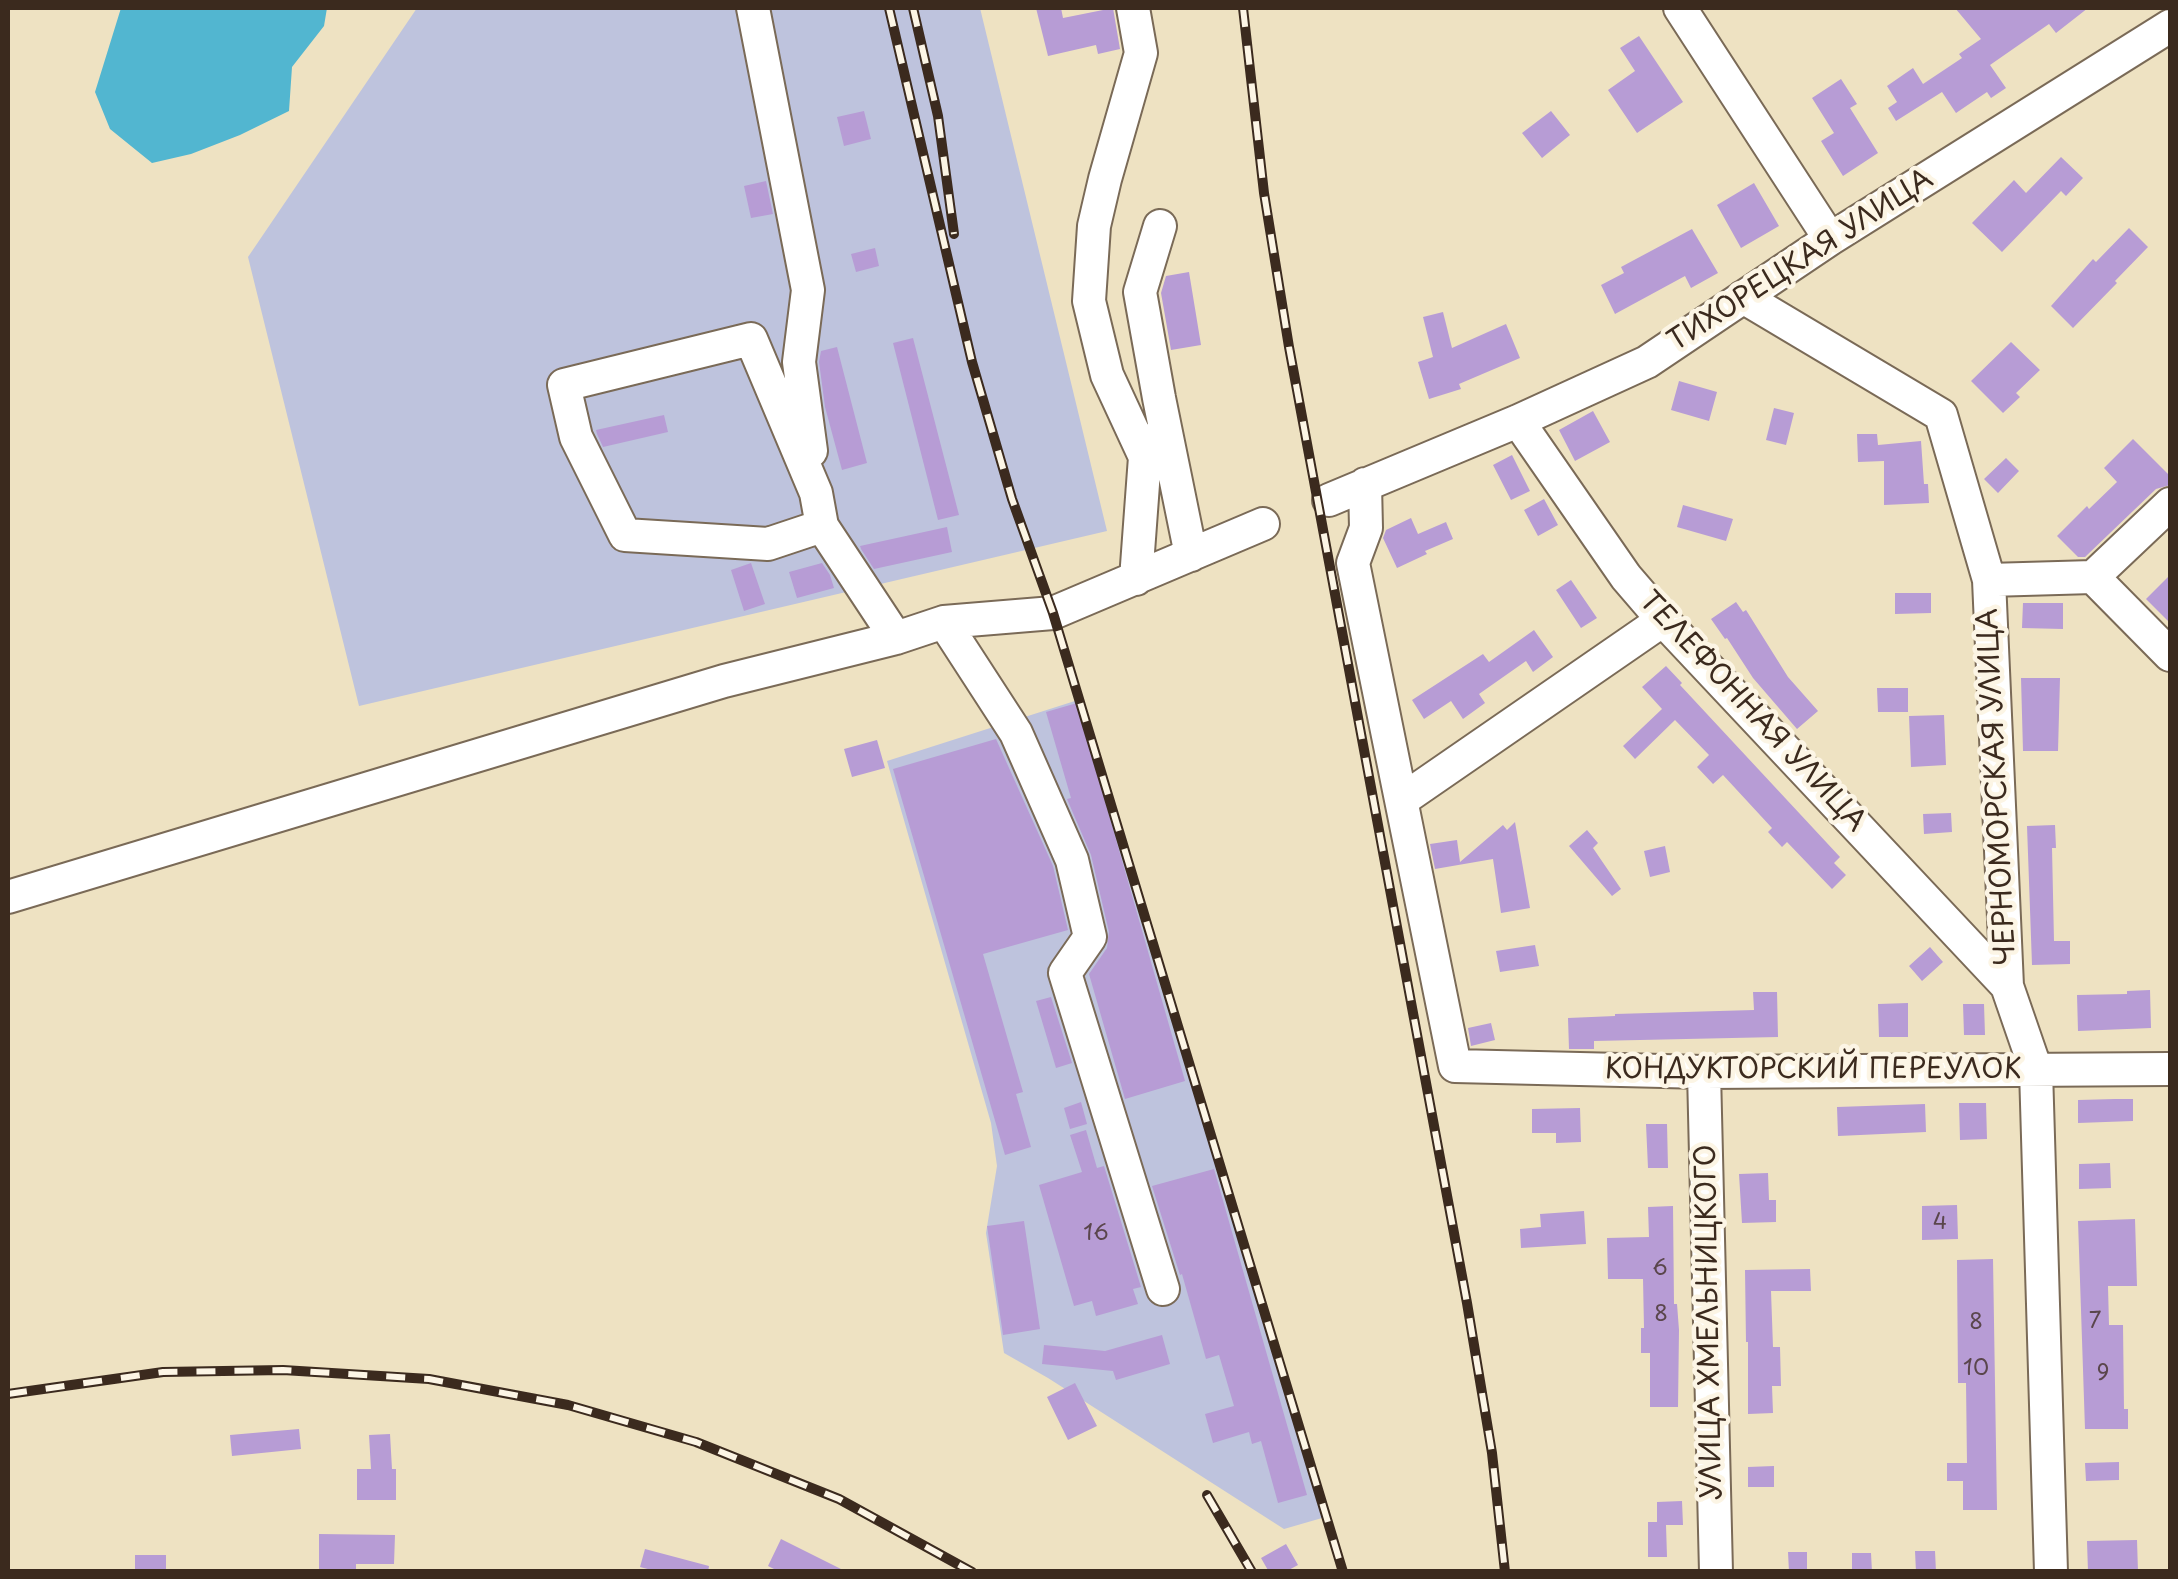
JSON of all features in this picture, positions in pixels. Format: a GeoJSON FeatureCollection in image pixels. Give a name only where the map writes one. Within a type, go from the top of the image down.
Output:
{"type":"FeatureCollection","features":[{"type":"Feature","properties":{"kind":"street"},"geometry":{"type":"LineString","coordinates":[[753,8],[808,290],[800,362],[822,526],[896,638]]}},
{"type":"Feature","properties":{"kind":"street"},"geometry":{"type":"LineString","coordinates":[[1133,8],[1141,53],[1104,178],[1094,226],[1089,300],[1107,374],[1145,457]]}},
{"type":"Feature","properties":{"kind":"street"},"geometry":{"type":"LineString","coordinates":[[1680,8],[1830,239]]}},
{"type":"Feature","properties":{"kind":"street","name":"ТИХОРЕЦКАЯ УЛИЦА"},"geometry":{"type":"LineString","coordinates":[[1329,500],[1648,362],[1830,239],[2170,26]]}},
{"type":"Feature","properties":{"kind":"street"},"geometry":{"type":"LineString","coordinates":[[1160,226],[1140,292],[1191,555]]}},
{"type":"Feature","properties":{"kind":"street","name":"ЧЕРНОМОРСКАЯ УЛИЦА"},"geometry":{"type":"LineString","coordinates":[[1743,298],[1942,415],[1989,580],[2007,986],[2036,1070],[2051,1572]]}},
{"type":"Feature","properties":{"kind":"street"},"geometry":{"type":"LineString","coordinates":[[816,493],[751,339],[564,385],[576,437],[624,534],[768,544],[822,526]]}},
{"type":"Feature","properties":{"kind":"street"},"geometry":{"type":"LineString","coordinates":[[1136,579],[1145,457],[1159,398]]}},
{"type":"Feature","properties":{"kind":"street","name":"ТЕЛЕФОННАЯ УЛИЦА"},"geometry":{"type":"LineString","coordinates":[[1518,421],[1626,576],[1663,620],[2007,986]]}},
{"type":"Feature","properties":{"kind":"street"},"geometry":{"type":"LineString","coordinates":[[1365,484],[1366,528],[1353,564],[1402,800],[1663,620]]}},
{"type":"Feature","properties":{"kind":"street"},"geometry":{"type":"LineString","coordinates":[[1989,580],[2093,577],[2170,504]]}},
{"type":"Feature","properties":{"kind":"street"},"geometry":{"type":"LineString","coordinates":[[8,897],[724,681],[896,638],[944,622],[1053,613],[1263,524]]}},
{"type":"Feature","properties":{"kind":"street"},"geometry":{"type":"LineString","coordinates":[[2093,577],[2170,655]]}},
{"type":"Feature","properties":{"kind":"street"},"geometry":{"type":"LineString","coordinates":[[944,622],[1016,733],[1072,860],[1090,937],[1065,974],[1163,1290]]}},
{"type":"Feature","properties":{"kind":"street","name":"КОНДУКТОРСКИЙ ПЕРЕУЛОК"},"geometry":{"type":"LineString","coordinates":[[1402,800],[1455,1066],[1704,1072],[2170,1068]]}},
{"type":"Feature","properties":{"kind":"street","name":"УЛИЦА ХМЕЛЬНИЦКОГО"},"geometry":{"type":"LineString","coordinates":[[1704,1072],[1716,1572]]}},
{"type":"Feature","properties":{"kind":"shaded area"},"geometry":{"type":"Polygon","coordinates":[[[417,8],[980,8],[1107,531],[359,706],[248,257],[417,8]]]}},
{"type":"Feature","properties":{"kind":"shaded area"},"geometry":{"type":"Polygon","coordinates":[[[1078,700],[1322,1518],[1284,1529],[1004,1353],[986,1233],[997,1166],[991,1123],[887,761],[1078,700]]]}},
{"type":"Feature","properties":{"kind":"water"},"geometry":{"type":"Polygon","coordinates":[[[121,8],[327,8],[324,26],[292,67],[289,111],[191,154],[152,163],[110,129],[95,92],[121,8]]]}},
{"type":"Feature","properties":{"kind":"building"},"geometry":{"type":"Polygon","coordinates":[[[1036,8],[1061,8],[1063,18],[1113,8],[1120,49],[1098,54],[1096,45],[1048,56],[1036,8]]]}},
{"type":"Feature","properties":{"kind":"building"},"geometry":{"type":"Polygon","coordinates":[[[1955,8],[2088,8],[2056,33],[2049,24],[1990,65],[2006,88],[1991,98],[1987,92],[1956,113],[1942,92],[1896,121],[1888,108],[1897,102],[1887,86],[1913,68],[1923,84],[1962,58],[1959,54],[1981,39],[1955,8]]]}},
{"type":"Feature","properties":{"kind":"building"},"geometry":{"type":"Polygon","coordinates":[[[1639,36],[1683,102],[1637,133],[1608,90],[1635,71],[1620,48],[1639,36]]]}},
{"type":"Feature","properties":{"kind":"building"},"geometry":{"type":"Polygon","coordinates":[[[1841,79],[1857,104],[1850,108],[1878,153],[1843,176],[1821,141],[1834,133],[1812,98],[1841,79]]]}},
{"type":"Feature","properties":{"kind":"building"},"geometry":{"type":"Polygon","coordinates":[[[864,111],[871,139],[844,146],[837,117],[864,111]]]}},
{"type":"Feature","properties":{"kind":"building"},"geometry":{"type":"Polygon","coordinates":[[[1551,111],[1570,135],[1542,158],[1522,133],[1551,111]]]}},
{"type":"Feature","properties":{"kind":"building"},"geometry":{"type":"Polygon","coordinates":[[[2061,157],[2083,178],[2066,196],[2061,191],[2002,252],[1972,223],[2014,180],[2026,193],[2061,157]]]}},
{"type":"Feature","properties":{"kind":"building"},"geometry":{"type":"Polygon","coordinates":[[[766,181],[773,214],[751,218],[744,186],[766,181]]]}},
{"type":"Feature","properties":{"kind":"building"},"geometry":{"type":"Polygon","coordinates":[[[1754,183],[1779,226],[1741,248],[1717,205],[1754,183]]]}},
{"type":"Feature","properties":{"kind":"building"},"geometry":{"type":"Polygon","coordinates":[[[2129,228],[2148,247],[2073,328],[2051,306],[2093,259],[2096,262],[2129,228]]]}},
{"type":"Feature","properties":{"kind":"building"},"geometry":{"type":"Polygon","coordinates":[[[1692,229],[1718,273],[1691,288],[1685,276],[1615,314],[1601,285],[1624,273],[1621,267],[1692,229]]]}},
{"type":"Feature","properties":{"kind":"building"},"geometry":{"type":"Polygon","coordinates":[[[875,248],[879,266],[856,272],[851,254],[875,248]]]}},
{"type":"Feature","properties":{"kind":"building"},"geometry":{"type":"Polygon","coordinates":[[[1189,272],[1201,345],[1171,350],[1161,293],[1166,276],[1189,272]]]}},
{"type":"Feature","properties":{"kind":"building"},"geometry":{"type":"Polygon","coordinates":[[[1443,312],[1452,348],[1506,324],[1520,358],[1459,384],[1461,389],[1429,399],[1418,362],[1433,357],[1423,317],[1443,312]]]}},
{"type":"Feature","properties":{"kind":"building"},"geometry":{"type":"Polygon","coordinates":[[[913,338],[959,515],[938,520],[893,343],[913,338]]]}},
{"type":"Feature","properties":{"kind":"building"},"geometry":{"type":"Polygon","coordinates":[[[2011,342],[2040,370],[2016,393],[2020,397],[2003,413],[1971,381],[2011,342]]]}},
{"type":"Feature","properties":{"kind":"building"},"geometry":{"type":"Polygon","coordinates":[[[837,347],[867,463],[842,470],[825,407],[819,362],[821,351],[837,347]]]}},
{"type":"Feature","properties":{"kind":"building"},"geometry":{"type":"Polygon","coordinates":[[[1679,381],[1717,392],[1709,421],[1671,410],[1679,381]]]}},
{"type":"Feature","properties":{"kind":"building"},"geometry":{"type":"Polygon","coordinates":[[[1774,408],[1794,413],[1786,445],[1766,440],[1774,408]]]}},
{"type":"Feature","properties":{"kind":"building"},"geometry":{"type":"Polygon","coordinates":[[[1593,411],[1610,442],[1575,461],[1559,430],[1593,411]]]}},
{"type":"Feature","properties":{"kind":"building"},"geometry":{"type":"Polygon","coordinates":[[[664,415],[668,432],[603,447],[597,434],[596,430],[664,415]]]}},
{"type":"Feature","properties":{"kind":"building"},"geometry":{"type":"Polygon","coordinates":[[[1857,434],[1877,434],[1878,445],[1921,441],[1929,503],[1884,505],[1884,461],[1858,462],[1857,434]]]}},
{"type":"Feature","properties":{"kind":"building"},"geometry":{"type":"Polygon","coordinates":[[[2133,439],[2170,476],[2170,485],[2156,489],[2085,557],[2078,557],[2057,536],[2117,482],[2104,468],[2133,439]]]}},
{"type":"Feature","properties":{"kind":"building"},"geometry":{"type":"Polygon","coordinates":[[[1512,455],[1530,491],[1511,500],[1493,465],[1512,455]]]}},
{"type":"Feature","properties":{"kind":"building"},"geometry":{"type":"Polygon","coordinates":[[[2006,458],[2019,471],[1998,493],[1984,479],[2006,458]]]}},
{"type":"Feature","properties":{"kind":"building"},"geometry":{"type":"Polygon","coordinates":[[[1544,499],[1558,525],[1538,536],[1524,510],[1544,499]]]}},
{"type":"Feature","properties":{"kind":"building"},"geometry":{"type":"Polygon","coordinates":[[[1683,505],[1733,519],[1726,541],[1677,527],[1683,505]]]}},
{"type":"Feature","properties":{"kind":"building"},"geometry":{"type":"Polygon","coordinates":[[[1411,518],[1418,534],[1446,522],[1453,539],[1397,568],[1383,538],[1386,530],[1411,518]]]}},
{"type":"Feature","properties":{"kind":"building"},"geometry":{"type":"Polygon","coordinates":[[[947,527],[952,552],[874,569],[860,546],[947,527]]]}},
{"type":"Feature","properties":{"kind":"building"},"geometry":{"type":"Polygon","coordinates":[[[751,563],[765,604],[744,611],[731,570],[751,563]]]}},
{"type":"Feature","properties":{"kind":"building"},"geometry":{"type":"Polygon","coordinates":[[[822,563],[834,588],[797,598],[789,572],[822,563]]]}},
{"type":"Feature","properties":{"kind":"building"},"geometry":{"type":"Polygon","coordinates":[[[2170,575],[2170,623],[2146,599],[2170,575]]]}},
{"type":"Feature","properties":{"kind":"building"},"geometry":{"type":"Polygon","coordinates":[[[1571,580],[1597,618],[1581,628],[1556,590],[1571,580]]]}},
{"type":"Feature","properties":{"kind":"building"},"geometry":{"type":"Polygon","coordinates":[[[1895,593],[1931,593],[1931,613],[1895,614],[1895,593]]]}},
{"type":"Feature","properties":{"kind":"building"},"geometry":{"type":"Polygon","coordinates":[[[1736,602],[1743,612],[1746,610],[1788,677],[1818,711],[1797,729],[1753,678],[1711,619],[1736,602]]]}},
{"type":"Feature","properties":{"kind":"building"},"geometry":{"type":"Polygon","coordinates":[[[2023,603],[2063,603],[2063,629],[2022,628],[2023,603]]]}},
{"type":"Feature","properties":{"kind":"building"},"geometry":{"type":"Polygon","coordinates":[[[1534,630],[1553,657],[1533,672],[1526,661],[1479,694],[1485,703],[1463,719],[1451,701],[1424,719],[1412,700],[1483,654],[1489,662],[1534,630]]]}},
{"type":"Feature","properties":{"kind":"building"},"geometry":{"type":"Polygon","coordinates":[[[1666,666],[1840,857],[1834,863],[1846,875],[1832,889],[1787,842],[1782,847],[1768,832],[1772,828],[1723,775],[1713,784],[1697,767],[1709,755],[1675,720],[1635,759],[1623,746],[1662,709],[1642,687],[1666,666]]]}},
{"type":"Feature","properties":{"kind":"building"},"geometry":{"type":"Polygon","coordinates":[[[2021,678],[2060,678],[2058,751],[2023,751],[2021,678]]]}},
{"type":"Feature","properties":{"kind":"building"},"geometry":{"type":"Polygon","coordinates":[[[1877,688],[1908,688],[1908,712],[1878,712],[1877,688]]]}},
{"type":"Feature","properties":{"kind":"building"},"geometry":{"type":"Polygon","coordinates":[[[1077,703],[1185,1081],[1125,1099],[1089,974],[1107,948],[1109,932],[1091,855],[1067,799],[1071,798],[1046,712],[1077,703]]]}},
{"type":"Feature","properties":{"kind":"building"},"geometry":{"type":"Polygon","coordinates":[[[1944,715],[1946,765],[1911,767],[1909,716],[1944,715]]]}},
{"type":"Feature","properties":{"kind":"building"},"geometry":{"type":"Polygon","coordinates":[[[996,739],[1053,866],[1068,930],[983,954],[1023,1092],[1016,1094],[1031,1147],[1005,1155],[893,769],[996,739]]]}},
{"type":"Feature","properties":{"kind":"building"},"geometry":{"type":"Polygon","coordinates":[[[877,740],[885,768],[852,777],[844,749],[877,740]]]}},
{"type":"Feature","properties":{"kind":"building"},"geometry":{"type":"Polygon","coordinates":[[[1951,813],[1952,832],[1924,834],[1923,814],[1951,813]]]}},
{"type":"Feature","properties":{"kind":"building"},"geometry":{"type":"Polygon","coordinates":[[[1515,822],[1530,908],[1501,913],[1493,859],[1435,869],[1430,844],[1457,840],[1460,862],[1503,825],[1507,830],[1515,822]]]}},
{"type":"Feature","properties":{"kind":"building"},"geometry":{"type":"Polygon","coordinates":[[[2055,825],[2054,941],[2070,941],[2070,964],[2032,965],[2027,826],[2055,825]]]}},
{"type":"Feature","properties":{"kind":"building"},"geometry":{"type":"Polygon","coordinates":[[[1587,830],[1598,843],[1593,848],[1621,889],[1612,896],[1569,846],[1587,830]]]}},
{"type":"Feature","properties":{"kind":"building"},"geometry":{"type":"Polygon","coordinates":[[[1665,846],[1670,872],[1650,877],[1644,851],[1665,846]]]}},
{"type":"Feature","properties":{"kind":"building"},"geometry":{"type":"Polygon","coordinates":[[[1535,945],[1539,966],[1500,972],[1496,951],[1535,945]]]}},
{"type":"Feature","properties":{"kind":"building"},"geometry":{"type":"Polygon","coordinates":[[[1930,947],[1943,962],[1922,981],[1909,966],[1930,947]]]}},
{"type":"Feature","properties":{"kind":"building"},"geometry":{"type":"Polygon","coordinates":[[[2150,990],[2151,1028],[2078,1031],[2077,995],[2150,990]]]}},
{"type":"Feature","properties":{"kind":"building"},"geometry":{"type":"Polygon","coordinates":[[[1753,992],[1777,992],[1778,1037],[1594,1041],[1594,1049],[1569,1049],[1568,1018],[1754,1010],[1753,992]]]}},
{"type":"Feature","properties":{"kind":"building"},"geometry":{"type":"Polygon","coordinates":[[[1051,997],[1072,1063],[1056,1068],[1036,1001],[1051,997]]]}},
{"type":"Feature","properties":{"kind":"building"},"geometry":{"type":"Polygon","coordinates":[[[1908,1003],[1908,1037],[1879,1037],[1878,1004],[1908,1003]]]}},
{"type":"Feature","properties":{"kind":"building"},"geometry":{"type":"Polygon","coordinates":[[[1963,1004],[1984,1004],[1985,1035],[1964,1035],[1963,1004]]]}},
{"type":"Feature","properties":{"kind":"building"},"geometry":{"type":"Polygon","coordinates":[[[1491,1023],[1495,1040],[1471,1046],[1468,1028],[1491,1023]]]}},
{"type":"Feature","properties":{"kind":"building"},"geometry":{"type":"Polygon","coordinates":[[[2133,1099],[2133,1121],[2078,1123],[2078,1100],[2133,1099]]]}},
{"type":"Feature","properties":{"kind":"building"},"geometry":{"type":"Polygon","coordinates":[[[1081,1102],[1087,1124],[1070,1129],[1064,1108],[1081,1102]]]}},
{"type":"Feature","properties":{"kind":"building"},"geometry":{"type":"Polygon","coordinates":[[[1959,1103],[1986,1103],[1987,1139],[1960,1140],[1959,1103]]]}},
{"type":"Feature","properties":{"kind":"building"},"geometry":{"type":"Polygon","coordinates":[[[1925,1104],[1926,1132],[1838,1136],[1837,1107],[1925,1104]]]}},
{"type":"Feature","properties":{"kind":"building"},"geometry":{"type":"Polygon","coordinates":[[[1580,1108],[1581,1142],[1556,1143],[1556,1133],[1532,1133],[1532,1109],[1580,1108]]]}},
{"type":"Feature","properties":{"kind":"building"},"geometry":{"type":"Polygon","coordinates":[[[1646,1124],[1667,1124],[1668,1168],[1648,1168],[1646,1124]]]}},
{"type":"Feature","properties":{"kind":"building"},"geometry":{"type":"Polygon","coordinates":[[[1086,1130],[1097,1168],[1104,1166],[1141,1287],[1133,1289],[1138,1304],[1096,1316],[1092,1301],[1074,1306],[1039,1185],[1082,1172],[1070,1135],[1086,1130]]]}},
{"type":"Feature","properties":{"kind":"building"},"geometry":{"type":"Polygon","coordinates":[[[2110,1163],[2111,1188],[2079,1189],[2079,1164],[2110,1163]]]}},
{"type":"Feature","properties":{"kind":"building"},"geometry":{"type":"Polygon","coordinates":[[[1214,1169],[1307,1495],[1278,1503],[1261,1441],[1252,1444],[1249,1432],[1213,1443],[1205,1414],[1234,1406],[1219,1355],[1206,1359],[1152,1186],[1214,1169]]]}},
{"type":"Feature","properties":{"kind":"building"},"geometry":{"type":"Polygon","coordinates":[[[1768,1173],[1769,1200],[1776,1200],[1776,1222],[1742,1223],[1739,1174],[1768,1173]]]}},
{"type":"Feature","properties":{"kind":"building"},"geometry":{"type":"Polygon","coordinates":[[[1957,1205],[1958,1239],[1922,1240],[1922,1206],[1957,1205]]]}},
{"type":"Feature","properties":{"kind":"building"},"geometry":{"type":"Polygon","coordinates":[[[1673,1206],[1678,1407],[1650,1407],[1650,1353],[1641,1353],[1643,1279],[1608,1279],[1607,1238],[1649,1237],[1648,1207],[1673,1206]]]}},
{"type":"Feature","properties":{"kind":"building"},"geometry":{"type":"Polygon","coordinates":[[[1584,1211],[1586,1244],[1521,1248],[1520,1229],[1541,1227],[1540,1214],[1584,1211]]]}},
{"type":"Feature","properties":{"kind":"building"},"geometry":{"type":"Polygon","coordinates":[[[2135,1219],[2137,1286],[2108,1286],[2109,1325],[2123,1325],[2124,1409],[2128,1409],[2128,1429],[2085,1429],[2078,1221],[2135,1219]]]}},
{"type":"Feature","properties":{"kind":"building"},"geometry":{"type":"Polygon","coordinates":[[[1024,1221],[1040,1329],[1003,1335],[987,1226],[1024,1221]]]}},
{"type":"Feature","properties":{"kind":"building"},"geometry":{"type":"Polygon","coordinates":[[[1993,1259],[1997,1510],[1963,1510],[1963,1481],[1947,1481],[1947,1463],[1967,1463],[1966,1383],[1958,1383],[1957,1260],[1993,1259]]]}},
{"type":"Feature","properties":{"kind":"building"},"geometry":{"type":"Polygon","coordinates":[[[1810,1269],[1811,1291],[1771,1291],[1773,1347],[1780,1347],[1781,1386],[1772,1386],[1773,1413],[1748,1414],[1745,1270],[1810,1269]]]}},
{"type":"Feature","properties":{"kind":"building"},"geometry":{"type":"Polygon","coordinates":[[[1162,1335],[1170,1364],[1116,1380],[1113,1371],[1042,1364],[1044,1345],[1105,1351],[1162,1335]]]}},
{"type":"Feature","properties":{"kind":"building"},"geometry":{"type":"Polygon","coordinates":[[[1075,1383],[1097,1426],[1068,1440],[1047,1397],[1075,1383]]]}},
{"type":"Feature","properties":{"kind":"building"},"geometry":{"type":"Polygon","coordinates":[[[299,1429],[301,1449],[232,1456],[230,1435],[299,1429]]]}},
{"type":"Feature","properties":{"kind":"building"},"geometry":{"type":"Polygon","coordinates":[[[390,1434],[396,1500],[357,1500],[357,1469],[371,1469],[369,1435],[390,1434]]]}},
{"type":"Feature","properties":{"kind":"building"},"geometry":{"type":"Polygon","coordinates":[[[2119,1462],[2119,1480],[2086,1481],[2085,1463],[2119,1462]]]}},
{"type":"Feature","properties":{"kind":"building"},"geometry":{"type":"Polygon","coordinates":[[[1774,1466],[1774,1487],[1748,1487],[1748,1467],[1774,1466]]]}},
{"type":"Feature","properties":{"kind":"building"},"geometry":{"type":"Polygon","coordinates":[[[1682,1501],[1683,1525],[1666,1525],[1667,1557],[1648,1557],[1648,1522],[1657,1522],[1657,1502],[1682,1501]]]}},
{"type":"Feature","properties":{"kind":"building"},"geometry":{"type":"Polygon","coordinates":[[[319,1534],[395,1535],[394,1564],[356,1564],[356,1572],[319,1572],[319,1534]]]}},
{"type":"Feature","properties":{"kind":"building"},"geometry":{"type":"Polygon","coordinates":[[[781,1539],[847,1572],[780,1572],[768,1566],[781,1539]]]}},
{"type":"Feature","properties":{"kind":"building"},"geometry":{"type":"Polygon","coordinates":[[[2137,1540],[2138,1572],[2088,1572],[2087,1541],[2137,1540]]]}},
{"type":"Feature","properties":{"kind":"building"},"geometry":{"type":"Polygon","coordinates":[[[1286,1544],[1298,1565],[1285,1572],[1269,1572],[1261,1558],[1286,1544]]]}},
{"type":"Feature","properties":{"kind":"building"},"geometry":{"type":"Polygon","coordinates":[[[645,1549],[709,1566],[708,1572],[659,1572],[640,1567],[645,1549]]]}},
{"type":"Feature","properties":{"kind":"building"},"geometry":{"type":"Polygon","coordinates":[[[1915,1551],[1935,1551],[1936,1572],[1916,1572],[1915,1551]]]}},
{"type":"Feature","properties":{"kind":"building"},"geometry":{"type":"Polygon","coordinates":[[[1788,1552],[1807,1552],[1807,1572],[1789,1572],[1788,1552]]]}},
{"type":"Feature","properties":{"kind":"building"},"geometry":{"type":"Polygon","coordinates":[[[1852,1553],[1871,1553],[1872,1572],[1852,1572],[1852,1553]]]}},
{"type":"Feature","properties":{"kind":"building"},"geometry":{"type":"Polygon","coordinates":[[[135,1555],[166,1555],[166,1572],[135,1572],[135,1555]]]}},
{"type":"Feature","properties":{"kind":"railway"},"geometry":{"type":"LineString","coordinates":[[889,8],[972,362],[1012,499],[1053,613],[1343,1572]]}},
{"type":"Feature","properties":{"kind":"railway"},"geometry":{"type":"LineString","coordinates":[[913,8],[938,116],[954,234]]}},
{"type":"Feature","properties":{"kind":"railway"},"geometry":{"type":"LineString","coordinates":[[1243,8],[1264,193],[1289,347],[1467,1303],[1492,1453],[1505,1572]]}},
{"type":"Feature","properties":{"kind":"railway"},"geometry":{"type":"LineString","coordinates":[[8,1394],[163,1372],[283,1370],[429,1379],[568,1405],[696,1442],[839,1499],[972,1572]]}},
{"type":"Feature","properties":{"kind":"railway"},"geometry":{"type":"LineString","coordinates":[[1207,1495],[1252,1572]]}}]}
